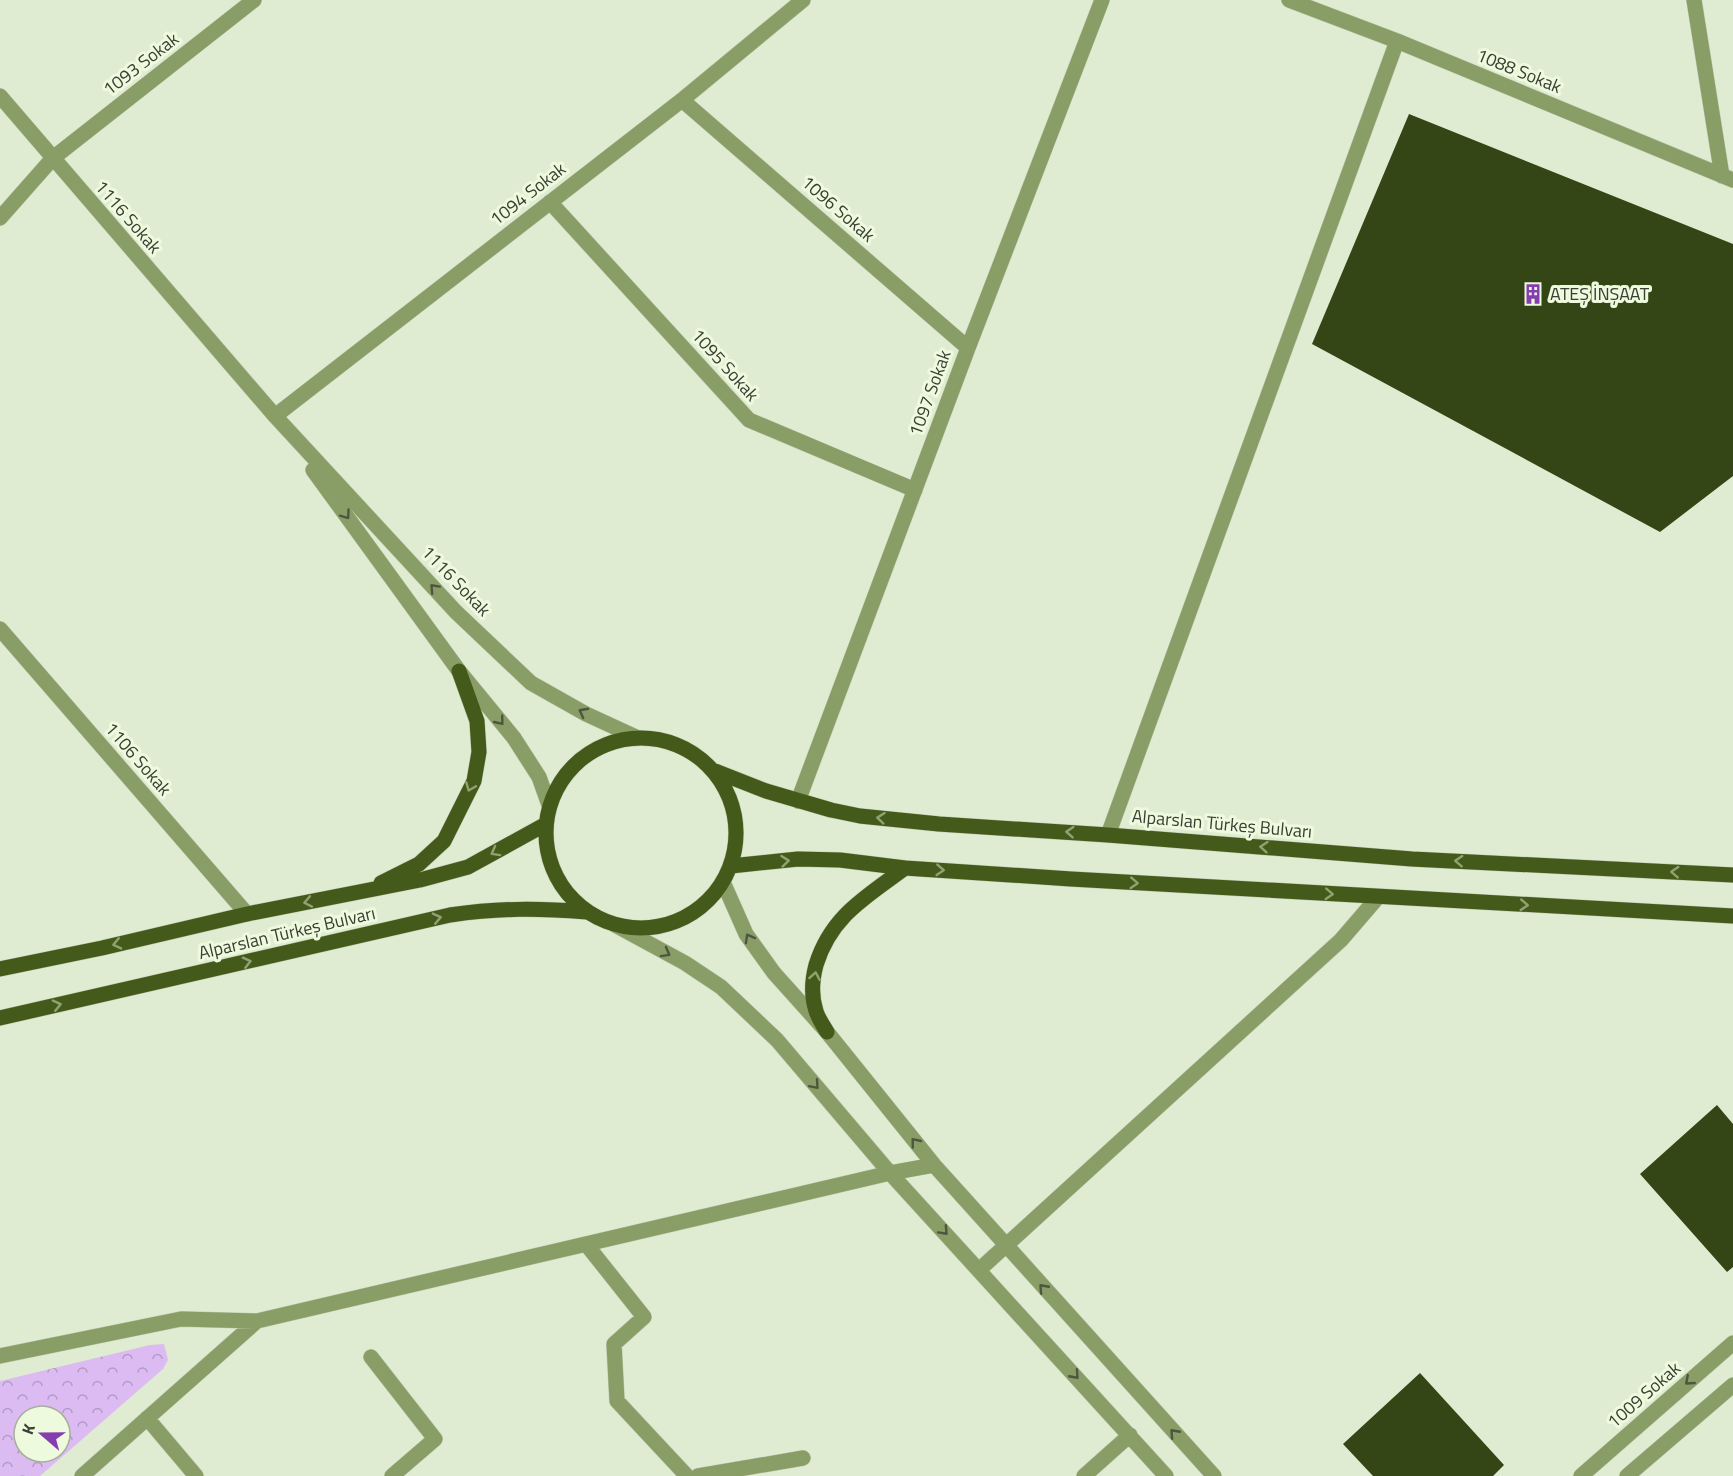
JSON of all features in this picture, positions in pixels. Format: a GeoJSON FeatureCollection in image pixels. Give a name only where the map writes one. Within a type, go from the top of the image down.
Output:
{"type":"FeatureCollection","features":[{"type":"Feature","properties":{"kind":"main road"},"geometry":{"type":"LineString","coordinates":[[363,892],[419,864],[444,841],[474,781],[479,752],[477,721],[459,670]]}},
{"type":"Feature","properties":{"kind":"main road","name":"Alparslan Türkeş Bulvarı"},"geometry":{"type":"LineString","coordinates":[[636,737],[658,738],[679,745],[698,756],[715,771],[728,792],[735,816],[736,842],[731,866],[723,882],[703,906],[676,922],[646,929],[615,925],[586,912],[568,895],[554,873],[547,849],[546,824],[549,806],[562,779],[582,758],[607,743],[636,737]]}},
{"type":"Feature","properties":{"kind":"main road","name":"Alparslan Türkeş Bulvarı"},"geometry":{"type":"LineString","coordinates":[[715,771],[798,801],[860,816],[939,824],[1412,859],[1733,875]]}},
{"type":"Feature","properties":{"kind":"main road","name":"Alparslan Türkeş Bulvarı"},"geometry":{"type":"LineString","coordinates":[[0,969],[247,914],[420,880],[468,867],[546,824]]}},
{"type":"Feature","properties":{"kind":"main road"},"geometry":{"type":"LineString","coordinates":[[731,866],[798,859],[840,860],[905,868],[1733,916]]}},
{"type":"Feature","properties":{"kind":"main road"},"geometry":{"type":"LineString","coordinates":[[826,1032],[816,1012],[812,981],[824,944],[833,927],[846,914],[905,868]]}},
{"type":"Feature","properties":{"kind":"main road","name":"Alparslan Türkeş Bulvarı"},"geometry":{"type":"LineString","coordinates":[[0,1018],[450,915],[492,909],[529,908],[586,912]]}},
{"type":"Feature","properties":{"kind":"street","name":"1093 Sokak"},"geometry":{"type":"LineString","coordinates":[[0,218],[52,158],[254,0]]}},
{"type":"Feature","properties":{"kind":"street","name":"1094 Sokak"},"geometry":{"type":"LineString","coordinates":[[275,416],[682,100],[802,0]]}},
{"type":"Feature","properties":{"kind":"street","name":"1097 Sokak"},"geometry":{"type":"LineString","coordinates":[[798,801],[1102,0]]}},
{"type":"Feature","properties":{"kind":"street","name":"1088 Sokak"},"geometry":{"type":"LineString","coordinates":[[1290,0],[1397,41],[1727,178]]}},
{"type":"Feature","properties":{"kind":"street"},"geometry":{"type":"LineString","coordinates":[[1694,0],[1727,178]]}},
{"type":"Feature","properties":{"kind":"street"},"geometry":{"type":"LineString","coordinates":[[1108,835],[1397,41]]}},
{"type":"Feature","properties":{"kind":"street","name":"1116 Sokak"},"geometry":{"type":"LineString","coordinates":[[0,96],[275,416],[456,612],[531,682],[585,714],[636,737]]}},
{"type":"Feature","properties":{"kind":"street","name":"1096 Sokak"},"geometry":{"type":"LineString","coordinates":[[682,100],[968,348]]}},
{"type":"Feature","properties":{"kind":"street","name":"1095 Sokak"},"geometry":{"type":"LineString","coordinates":[[550,202],[748,420],[915,490]]}},
{"type":"Feature","properties":{"kind":"street","name":"1116 Sokak"},"geometry":{"type":"LineString","coordinates":[[275,416],[459,670],[514,738],[539,777],[549,806]]}},
{"type":"Feature","properties":{"kind":"street","name":"1106 Sokak"},"geometry":{"type":"LineString","coordinates":[[0,629],[247,914]]}},
{"type":"Feature","properties":{"kind":"street"},"geometry":{"type":"LineString","coordinates":[[723,882],[746,934],[758,953],[826,1032],[934,1165],[1214,1476]]}},
{"type":"Feature","properties":{"kind":"street"},"geometry":{"type":"LineString","coordinates":[[979,1270],[1341,940],[1378,897]]}},
{"type":"Feature","properties":{"kind":"street"},"geometry":{"type":"LineString","coordinates":[[615,925],[685,963],[721,987],[777,1040],[890,1173],[1166,1476]]}},
{"type":"Feature","properties":{"kind":"street"},"geometry":{"type":"LineString","coordinates":[[0,1356],[181,1319],[257,1321],[890,1173],[934,1165]]}},
{"type":"Feature","properties":{"kind":"street"},"geometry":{"type":"LineString","coordinates":[[586,1244],[644,1317],[614,1344],[617,1401],[687,1476]]}},
{"type":"Feature","properties":{"kind":"street"},"geometry":{"type":"LineString","coordinates":[[82,1476],[257,1321]]}},
{"type":"Feature","properties":{"kind":"street","name":"1009 Sokak"},"geometry":{"type":"LineString","coordinates":[[1581,1476],[1733,1343]]}},
{"type":"Feature","properties":{"kind":"street"},"geometry":{"type":"LineString","coordinates":[[371,1357],[435,1439],[392,1476]]}},
{"type":"Feature","properties":{"kind":"street"},"geometry":{"type":"LineString","coordinates":[[1627,1476],[1733,1385]]}},
{"type":"Feature","properties":{"kind":"street"},"geometry":{"type":"LineString","coordinates":[[147,1418],[196,1476]]}},
{"type":"Feature","properties":{"kind":"street"},"geometry":{"type":"LineString","coordinates":[[1084,1476],[1130,1435]]}},
{"type":"Feature","properties":{"kind":"street"},"geometry":{"type":"LineString","coordinates":[[698,1476],[803,1458]]}},
{"type":"Feature","properties":{"kind":"green space"},"geometry":{"type":"Polygon","coordinates":[[[164,1344],[168,1360],[163,1369],[72,1448],[72,1404],[12,1404],[12,1464],[54,1464],[40,1476],[0,1476],[0,1381],[150,1345],[164,1344]]]}},
{"type":"Feature","properties":{"kind":"building","name":"ATEŞ İNŞAAT"},"geometry":{"type":"Polygon","coordinates":[[[1409,114],[1733,244],[1733,476],[1660,532],[1312,344],[1409,114]]]}},
{"type":"Feature","properties":{"kind":"building"},"geometry":{"type":"Polygon","coordinates":[[[1717,1105],[1733,1124],[1733,1267],[1727,1272],[1640,1174],[1717,1105]]]}},
{"type":"Feature","properties":{"kind":"building"},"geometry":{"type":"Polygon","coordinates":[[[1420,1373],[1504,1465],[1493,1476],[1373,1476],[1343,1444],[1420,1373]]]}},
{"type":"Feature","properties":{"kind":"place","name":"ATEŞ İNŞAAT"},"geometry":{"type":"Point","coordinates":[1533,294]}}]}
